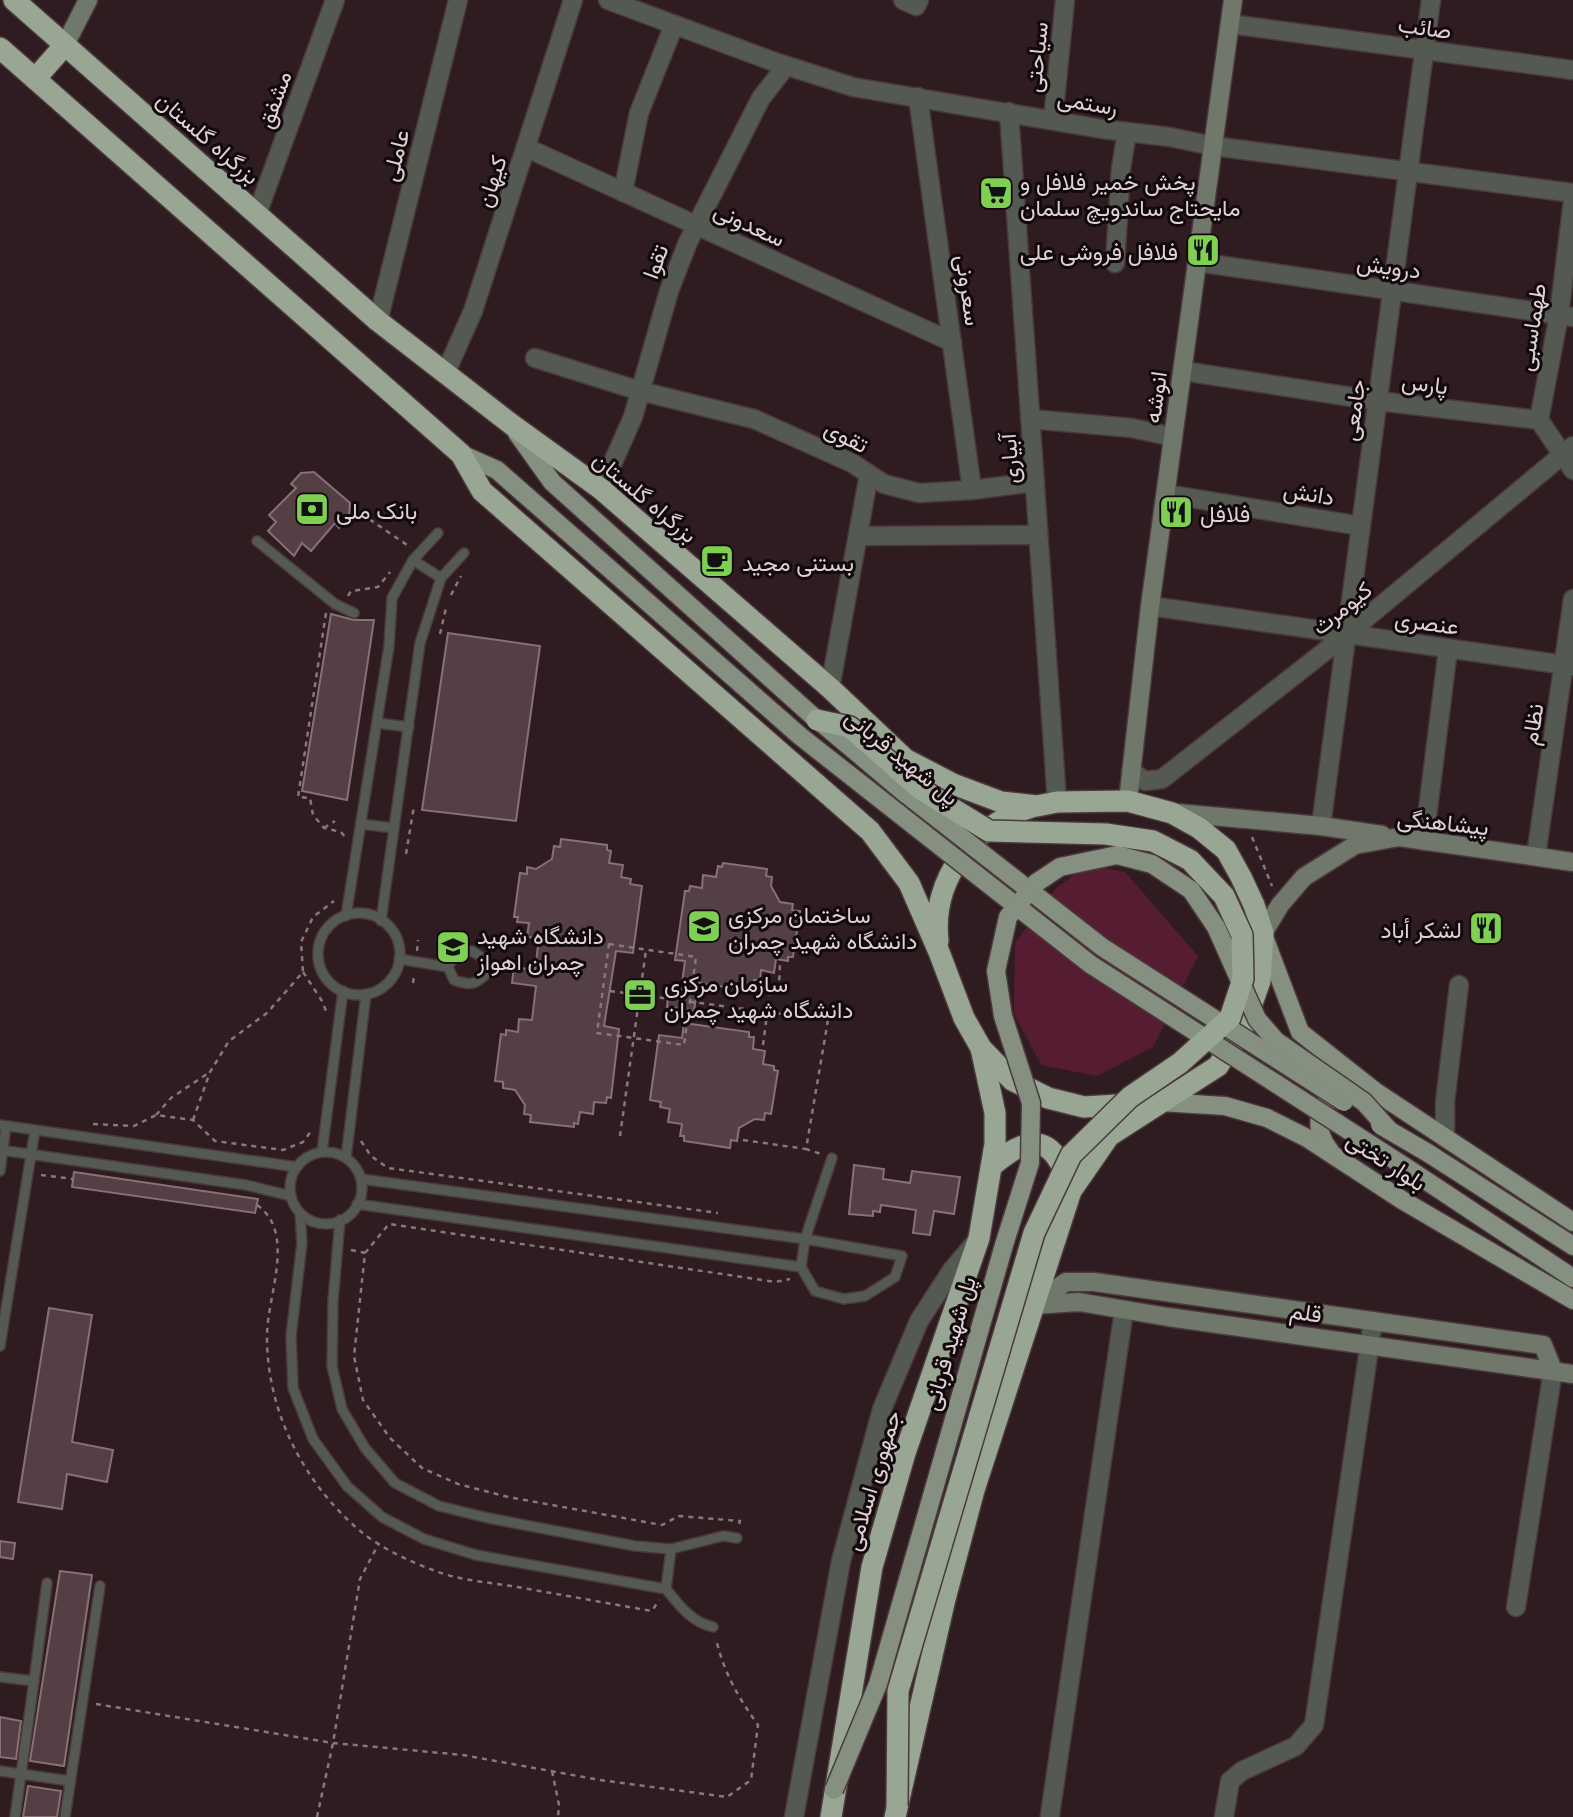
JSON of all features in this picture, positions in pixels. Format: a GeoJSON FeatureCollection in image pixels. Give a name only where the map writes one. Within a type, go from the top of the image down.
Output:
{"type":"FeatureCollection","features":[{"type":"Feature","properties":{"kind":"highway","name":"بزرگراه گلستان"},"geometry":{"type":"LineString","coordinates":[[14,0],[378,321],[511,424],[601,489],[830,688],[905,759],[953,785],[1001,802],[1047,804],[1128,801],[1172,813],[1199,828],[1226,850],[1254,905],[1263,933]]}},
{"type":"Feature","properties":{"kind":"highway"},"geometry":{"type":"LineString","coordinates":[[35,79],[65,45]]}},
{"type":"Feature","properties":{"kind":"highway"},"geometry":{"type":"LineString","coordinates":[[0,48],[461,454],[482,491],[870,831],[909,883],[964,1018],[981,1048],[1012,1080],[1048,1098],[1084,1107],[1160,1102]]}},
{"type":"Feature","properties":{"kind":"highway","name":"پل شهید قربانی"},"geometry":{"type":"LineString","coordinates":[[817,720],[850,727],[919,788],[989,831],[1106,834],[1153,841],[1190,860],[1224,896],[1242,935],[1243,979],[1230,1018],[1180,1063],[1130,1097],[1071,1155],[1034,1233],[898,1691],[896,1812]]}},
{"type":"Feature","properties":{"kind":"highway"},"geometry":{"type":"LineString","coordinates":[[939,952],[937,936],[940,904],[950,874],[958,860],[979,835],[992,825],[1006,817],[1047,804]]}},
{"type":"Feature","properties":{"kind":"highway"},"geometry":{"type":"LineString","coordinates":[[896,1812],[945,1599],[974,1490],[1071,1191],[1109,1136],[1218,1066],[1244,1026],[1259,981],[1263,933]]}},
{"type":"Feature","properties":{"kind":"highway","name":"جمهوری اسلامی"},"geometry":{"type":"LineString","coordinates":[[831,1817],[872,1567],[905,1453],[979,1238],[993,1165],[995,1113],[981,1048]]}},
{"type":"Feature","properties":{"kind":"highway"},"geometry":{"type":"LineString","coordinates":[[993,1165],[1009,1152],[1021,1147],[1029,1144],[1044,1145],[1055,1154],[1063,1167],[1071,1191]]}},
{"type":"Feature","properties":{"kind":"main road"},"geometry":{"type":"LineString","coordinates":[[511,424],[552,482],[817,720]]}},
{"type":"Feature","properties":{"kind":"main road","name":"پل شهید قربانی"},"geometry":{"type":"LineString","coordinates":[[461,454],[497,470],[800,737],[1090,964],[1573,1278]]}},
{"type":"Feature","properties":{"kind":"main road","name":"پل شهید قربانی"},"geometry":{"type":"LineString","coordinates":[[817,720],[906,794],[1102,947],[1573,1245]]}},
{"type":"Feature","properties":{"kind":"main road","name":"پل شهید قربانی"},"geometry":{"type":"LineString","coordinates":[[834,1790],[877,1684],[1003,1245],[1030,1163],[1031,1103],[1003,1016],[996,971],[1008,917],[1036,883],[1060,867],[1117,855],[1152,864],[1191,890],[1216,927],[1257,1019],[1276,1041],[1364,1101],[1388,1130]]}},
{"type":"Feature","properties":{"kind":"main road"},"geometry":{"type":"LineString","coordinates":[[1263,933],[1300,1032],[1376,1093],[1573,1222]]}},
{"type":"Feature","properties":{"kind":"main road"},"geometry":{"type":"LineString","coordinates":[[1336,1157],[1324,1144],[1319,1127],[1326,1102],[1349,1088],[1376,1093]]}},
{"type":"Feature","properties":{"kind":"main road","name":"بلوار تختی"},"geometry":{"type":"LineString","coordinates":[[1160,1102],[1225,1106],[1267,1118],[1307,1138],[1402,1200],[1573,1300]]}},
{"type":"Feature","properties":{"kind":"street"},"geometry":{"type":"LineString","coordinates":[[65,45],[88,0]]}},
{"type":"Feature","properties":{"kind":"street","name":"مشفق"},"geometry":{"type":"LineString","coordinates":[[257,215],[335,0]]}},
{"type":"Feature","properties":{"kind":"street","name":"عاملی"},"geometry":{"type":"LineString","coordinates":[[378,321],[458,0]]}},
{"type":"Feature","properties":{"kind":"street","name":"کیهان"},"geometry":{"type":"LineString","coordinates":[[445,374],[474,311],[573,0]]}},
{"type":"Feature","properties":{"kind":"street","name":"رستمی"},"geometry":{"type":"LineString","coordinates":[[608,0],[786,66],[853,87],[1127,132],[1170,136],[1213,146],[1573,194]]}},
{"type":"Feature","properties":{"kind":"street"},"geometry":{"type":"LineString","coordinates":[[903,0],[915,6],[919,0]]}},
{"type":"Feature","properties":{"kind":"street","name":"سیاحتی"},"geometry":{"type":"LineString","coordinates":[[1053,120],[1065,0]]}},
{"type":"Feature","properties":{"kind":"street","name":"انوشه"},"geometry":{"type":"LineString","coordinates":[[1128,801],[1150,606],[1233,0]]}},
{"type":"Feature","properties":{"kind":"street","name":"جامعی"},"geometry":{"type":"LineString","coordinates":[[1321,826],[1431,0]]}},
{"type":"Feature","properties":{"kind":"street","name":"صائب"},"geometry":{"type":"LineString","coordinates":[[1230,24],[1573,70]]}},
{"type":"Feature","properties":{"kind":"street"},"geometry":{"type":"LineString","coordinates":[[623,192],[639,113],[674,25]]}},
{"type":"Feature","properties":{"kind":"street","name":"تقوا"},"geometry":{"type":"LineString","coordinates":[[601,489],[633,417],[669,290],[696,225],[761,98],[786,66]]}},
{"type":"Feature","properties":{"kind":"street","name":"سعرونی"},"geometry":{"type":"LineString","coordinates":[[918,97],[972,490]]}},
{"type":"Feature","properties":{"kind":"street","name":"آبیاری"},"geometry":{"type":"LineString","coordinates":[[1009,112],[1038,535],[1047,804]]}},
{"type":"Feature","properties":{"kind":"street"},"geometry":{"type":"LineString","coordinates":[[1115,263],[1120,178],[1127,132]]}},
{"type":"Feature","properties":{"kind":"street","name":"سعدونی"},"geometry":{"type":"LineString","coordinates":[[527,148],[952,342]]}},
{"type":"Feature","properties":{"kind":"street","name":"طهماسبی"},"geometry":{"type":"LineString","coordinates":[[1539,420],[1566,316],[1573,200]]}},
{"type":"Feature","properties":{"kind":"street","name":"درویش"},"geometry":{"type":"LineString","coordinates":[[1197,262],[1566,316]]}},
{"type":"Feature","properties":{"kind":"street","name":"تقوی"},"geometry":{"type":"LineString","coordinates":[[535,358],[640,391],[754,419],[852,463],[884,484],[919,492],[972,490],[1035,482]]}},
{"type":"Feature","properties":{"kind":"street","name":"پارس"},"geometry":{"type":"LineString","coordinates":[[1182,371],[1378,401],[1539,420]]}},
{"type":"Feature","properties":{"kind":"street"},"geometry":{"type":"LineString","coordinates":[[1030,419],[1120,427],[1173,437]]}},
{"type":"Feature","properties":{"kind":"street"},"geometry":{"type":"LineString","coordinates":[[1539,420],[1567,450],[1573,470]]}},
{"type":"Feature","properties":{"kind":"street","name":"کیومرث"},"geometry":{"type":"LineString","coordinates":[[1130,771],[1145,781],[1161,779],[1347,634],[1567,450]]}},
{"type":"Feature","properties":{"kind":"street"},"geometry":{"type":"LineString","coordinates":[[830,688],[869,474]]}},
{"type":"Feature","properties":{"kind":"street","name":"دانش"},"geometry":{"type":"LineString","coordinates":[[1166,494],[1361,526]]}},
{"type":"Feature","properties":{"kind":"street"},"geometry":{"type":"LineString","coordinates":[[858,536],[1038,535]]}},
{"type":"Feature","properties":{"kind":"street","name":"نظام"},"geometry":{"type":"LineString","coordinates":[[1536,856],[1569,666],[1573,599]]}},
{"type":"Feature","properties":{"kind":"street","name":"عنصری"},"geometry":{"type":"LineString","coordinates":[[1150,606],[1569,666]]}},
{"type":"Feature","properties":{"kind":"street"},"geometry":{"type":"LineString","coordinates":[[1424,841],[1448,649]]}},
{"type":"Feature","properties":{"kind":"street"},"geometry":{"type":"LineString","coordinates":[[1172,813],[1321,826],[1399,837]]}},
{"type":"Feature","properties":{"kind":"street","name":"پیشاهنگی"},"geometry":{"type":"LineString","coordinates":[[1263,933],[1280,905],[1304,877],[1355,845],[1399,837],[1573,862]]}},
{"type":"Feature","properties":{"kind":"street"},"geometry":{"type":"LineString","coordinates":[[1445,1138],[1445,1102],[1459,985]]}},
{"type":"Feature","properties":{"kind":"street"},"geometry":{"type":"LineString","coordinates":[[794,1817],[841,1560],[882,1409],[919,1321],[952,1270],[979,1238]]}},
{"type":"Feature","properties":{"kind":"street"},"geometry":{"type":"LineString","coordinates":[[1033,1305],[1066,1282],[1094,1282],[1542,1345],[1553,1370],[1516,1607]]}},
{"type":"Feature","properties":{"kind":"street","name":"قلم"},"geometry":{"type":"LineString","coordinates":[[1033,1305],[1079,1302],[1573,1374]]}},
{"type":"Feature","properties":{"kind":"street"},"geometry":{"type":"LineString","coordinates":[[1050,1815],[1124,1310]]}},
{"type":"Feature","properties":{"kind":"street"},"geometry":{"type":"LineString","coordinates":[[1224,1817],[1230,1782],[1242,1771],[1296,1746],[1314,1725],[1373,1321]]}},
{"type":"Feature","properties":{"kind":"lane"},"geometry":{"type":"LineString","coordinates":[[346,916],[389,646],[392,598],[413,560],[438,533]]}},
{"type":"Feature","properties":{"kind":"lane"},"geometry":{"type":"LineString","coordinates":[[257,541],[340,607],[354,613]]}},
{"type":"Feature","properties":{"kind":"lane"},"geometry":{"type":"LineString","coordinates":[[381,921],[420,643],[441,578],[464,552]]}},
{"type":"Feature","properties":{"kind":"lane"},"geometry":{"type":"LineString","coordinates":[[413,560],[441,578]]}},
{"type":"Feature","properties":{"kind":"lane"},"geometry":{"type":"LineString","coordinates":[[377,723],[408,727]]}},
{"type":"Feature","properties":{"kind":"lane"},"geometry":{"type":"LineString","coordinates":[[361,824],[394,828]]}},
{"type":"Feature","properties":{"kind":"lane"},"geometry":{"type":"LineString","coordinates":[[352,913],[372,915],[381,921],[389,926],[398,943],[399,959],[390,981],[375,993],[355,995],[336,989],[323,975],[317,956],[321,936],[334,921],[352,913]]}},
{"type":"Feature","properties":{"kind":"lane"},"geometry":{"type":"LineString","coordinates":[[472,951],[483,958],[486,974],[478,982],[467,985],[454,980],[447,967],[451,959],[472,951]]}},
{"type":"Feature","properties":{"kind":"lane"},"geometry":{"type":"LineString","coordinates":[[399,959],[447,967]]}},
{"type":"Feature","properties":{"kind":"lane"},"geometry":{"type":"LineString","coordinates":[[322,1152],[343,991]]}},
{"type":"Feature","properties":{"kind":"lane"},"geometry":{"type":"LineString","coordinates":[[346,1158],[366,994]]}},
{"type":"Feature","properties":{"kind":"lane"},"geometry":{"type":"LineString","coordinates":[[0,1171],[3,1126],[297,1167]]}},
{"type":"Feature","properties":{"kind":"lane"},"geometry":{"type":"LineString","coordinates":[[0,1346],[35,1130]]}},
{"type":"Feature","properties":{"kind":"lane"},"geometry":{"type":"LineString","coordinates":[[1,1150],[246,1185],[291,1196]]}},
{"type":"Feature","properties":{"kind":"lane"},"geometry":{"type":"LineString","coordinates":[[300,1213],[316,1223],[335,1223],[351,1214],[361,1198],[361,1179],[352,1162],[336,1153],[317,1152],[301,1161],[291,1177],[291,1196],[300,1213],[302,1243],[291,1336],[293,1388],[313,1439],[347,1486],[382,1517],[424,1539],[476,1555],[666,1589],[684,1611],[702,1625],[713,1627]]}},
{"type":"Feature","properties":{"kind":"lane"},"geometry":{"type":"LineString","coordinates":[[361,1179],[805,1239],[902,1256],[895,1277],[865,1296],[844,1299],[815,1291],[802,1267],[805,1239],[832,1158]]}},
{"type":"Feature","properties":{"kind":"lane"},"geometry":{"type":"LineString","coordinates":[[357,1204],[802,1267]]}},
{"type":"Feature","properties":{"kind":"lane"},"geometry":{"type":"LineString","coordinates":[[340,1220],[333,1301],[332,1366],[342,1409],[365,1448],[395,1483],[439,1506],[635,1546],[671,1549],[723,1536],[737,1538]]}},
{"type":"Feature","properties":{"kind":"lane"},"geometry":{"type":"LineString","coordinates":[[666,1589],[671,1549]]}},
{"type":"Feature","properties":{"kind":"lane"},"geometry":{"type":"LineString","coordinates":[[15,1817],[47,1583]]}},
{"type":"Feature","properties":{"kind":"lane"},"geometry":{"type":"LineString","coordinates":[[65,1817],[100,1586]]}},
{"type":"Feature","properties":{"kind":"lane"},"geometry":{"type":"LineString","coordinates":[[0,1677],[34,1681]]}},
{"type":"Feature","properties":{"kind":"lane"},"geometry":{"type":"LineString","coordinates":[[0,1771],[70,1781]]}},
{"type":"Feature","properties":{"kind":"path"},"geometry":{"type":"LineString","coordinates":[[353,508],[410,547],[421,533],[430,541]]}},
{"type":"Feature","properties":{"kind":"path"},"geometry":{"type":"LineString","coordinates":[[440,634],[451,594],[466,570],[454,563]]}},
{"type":"Feature","properties":{"kind":"path"},"geometry":{"type":"LineString","coordinates":[[346,846],[341,832],[324,828],[313,815],[310,798],[298,797],[327,611],[337,611],[351,591],[378,587],[394,567]]}},
{"type":"Feature","properties":{"kind":"path"},"geometry":{"type":"LineString","coordinates":[[406,854],[414,806]]}},
{"type":"Feature","properties":{"kind":"path"},"geometry":{"type":"LineString","coordinates":[[324,828],[335,821]]}},
{"type":"Feature","properties":{"kind":"path"},"geometry":{"type":"LineString","coordinates":[[1245,821],[1280,905]]}},
{"type":"Feature","properties":{"kind":"path"},"geometry":{"type":"LineString","coordinates":[[327,1013],[303,972],[301,942],[313,917],[334,903],[337,890]]}},
{"type":"Feature","properties":{"kind":"path"},"geometry":{"type":"LineString","coordinates":[[608,944],[696,957],[690,1001],[684,1045],[597,1033],[608,944]]}},
{"type":"Feature","properties":{"kind":"path"},"geometry":{"type":"LineString","coordinates":[[620,1136],[646,950]]}},
{"type":"Feature","properties":{"kind":"path"},"geometry":{"type":"LineString","coordinates":[[763,1045],[770,991],[779,985],[780,965]]}},
{"type":"Feature","properties":{"kind":"path"},"geometry":{"type":"LineString","coordinates":[[193,1120],[210,1072],[229,1041],[267,1013],[303,972]]}},
{"type":"Feature","properties":{"kind":"path"},"geometry":{"type":"LineString","coordinates":[[610,990],[828,1020],[806,1149]]}},
{"type":"Feature","properties":{"kind":"path"},"geometry":{"type":"LineString","coordinates":[[93,1124],[134,1126],[156,1115],[171,1098],[210,1072]]}},
{"type":"Feature","properties":{"kind":"path"},"geometry":{"type":"LineString","coordinates":[[156,1115],[193,1120],[215,1141],[284,1150],[303,1142],[315,1126]]}},
{"type":"Feature","properties":{"kind":"path"},"geometry":{"type":"LineString","coordinates":[[359,1133],[371,1156],[388,1168],[738,1216],[741,1231]]}},
{"type":"Feature","properties":{"kind":"path"},"geometry":{"type":"LineString","coordinates":[[743,1140],[806,1149],[832,1158]]}},
{"type":"Feature","properties":{"kind":"path"},"geometry":{"type":"LineString","coordinates":[[737,1538],[740,1521],[679,1516],[662,1525],[508,1497],[458,1484],[422,1468],[390,1438],[363,1400],[354,1356],[365,1253],[388,1224],[775,1282],[807,1277]]}},
{"type":"Feature","properties":{"kind":"path"},"geometry":{"type":"LineString","coordinates":[[338,1248],[365,1253]]}},
{"type":"Feature","properties":{"kind":"path"},"geometry":{"type":"LineString","coordinates":[[317,1817],[333,1743],[360,1579],[379,1543]]}},
{"type":"Feature","properties":{"kind":"path"},"geometry":{"type":"LineString","coordinates":[[83,1702],[333,1743],[463,1755],[600,1780],[727,1797],[751,1780],[758,1725],[741,1702],[723,1666],[713,1627]]}},
{"type":"Feature","properties":{"kind":"path"},"geometry":{"type":"LineString","coordinates":[[552,1771],[559,1805],[558,1817]]}},
{"type":"Feature","properties":{"kind":"shaded area"},"geometry":{"type":"Polygon","coordinates":[[[1088,865],[1125,872],[1198,956],[1153,1047],[1097,1076],[1041,1065],[1014,1014],[1015,943],[1056,888],[1088,865]]]}},
{"type":"Feature","properties":{"kind":"building","name":"بانک ملی"},"geometry":{"type":"Polygon","coordinates":[[[314,472],[350,503],[349,517],[339,528],[335,523],[311,551],[302,543],[294,556],[268,531],[276,522],[269,515],[296,488],[291,484],[301,473],[314,472]]]}},
{"type":"Feature","properties":{"kind":"building"},"geometry":{"type":"Polygon","coordinates":[[[331,614],[354,620],[374,620],[347,800],[302,791],[331,614]]]}},
{"type":"Feature","properties":{"kind":"building"},"geometry":{"type":"Polygon","coordinates":[[[448,633],[540,646],[516,821],[422,810],[448,633]]]}},
{"type":"Feature","properties":{"kind":"building"},"geometry":{"type":"Polygon","coordinates":[[[561,839],[607,845],[607,850],[611,851],[609,863],[623,865],[621,877],[631,879],[630,884],[642,886],[633,953],[616,951],[604,1026],[619,1029],[611,1098],[607,1097],[606,1103],[594,1102],[593,1114],[580,1112],[578,1124],[574,1123],[574,1127],[530,1122],[531,1115],[524,1114],[525,1105],[515,1090],[503,1088],[503,1082],[495,1081],[501,1034],[506,1035],[506,1030],[518,1032],[519,1019],[532,1020],[536,986],[512,983],[514,967],[535,970],[539,938],[527,937],[529,923],[517,922],[518,917],[514,917],[520,873],[527,874],[527,867],[536,869],[552,859],[554,846],[560,847],[561,839]]]}},
{"type":"Feature","properties":{"kind":"building","name":"ساختمان مرکزی دانشگاه شهید چمران"},"geometry":{"type":"Polygon","coordinates":[[[723,863],[767,869],[766,876],[772,877],[771,886],[780,902],[793,904],[792,910],[800,911],[793,957],[788,957],[788,961],[776,959],[774,973],[761,970],[760,980],[754,980],[753,991],[698,983],[694,1011],[667,1007],[669,989],[681,991],[685,961],[675,960],[685,891],[689,891],[690,886],[702,888],[703,875],[716,877],[718,866],[722,867],[723,863]]]}},
{"type":"Feature","properties":{"kind":"building"},"geometry":{"type":"Polygon","coordinates":[[[684,1023],[749,1032],[749,1037],[754,1037],[753,1049],[765,1051],[763,1064],[774,1066],[774,1070],[778,1071],[771,1114],[765,1113],[764,1120],[755,1119],[739,1128],[737,1141],[731,1140],[730,1148],[684,1141],[684,1136],[680,1136],[682,1124],[668,1122],[670,1109],[660,1107],[661,1102],[650,1100],[659,1035],[682,1038],[684,1023]]]}},
{"type":"Feature","properties":{"kind":"building"},"geometry":{"type":"Polygon","coordinates":[[[854,1165],[884,1169],[883,1179],[910,1183],[912,1171],[960,1177],[954,1214],[934,1211],[930,1235],[913,1233],[916,1210],[881,1205],[880,1212],[873,1211],[873,1216],[849,1214],[854,1165]]]}},
{"type":"Feature","properties":{"kind":"building"},"geometry":{"type":"Polygon","coordinates":[[[74,1172],[258,1199],[255,1213],[72,1187],[74,1172]]]}},
{"type":"Feature","properties":{"kind":"building"},"geometry":{"type":"Polygon","coordinates":[[[49,1308],[92,1315],[72,1442],[113,1450],[107,1482],[67,1474],[62,1509],[18,1502],[49,1308]]]}},
{"type":"Feature","properties":{"kind":"building"},"geometry":{"type":"Polygon","coordinates":[[[0,1541],[15,1543],[13,1559],[0,1557],[0,1541]]]}},
{"type":"Feature","properties":{"kind":"building"},"geometry":{"type":"Polygon","coordinates":[[[60,1571],[92,1575],[64,1766],[30,1761],[60,1571]]]}},
{"type":"Feature","properties":{"kind":"building"},"geometry":{"type":"Polygon","coordinates":[[[0,1717],[21,1721],[16,1759],[0,1757],[0,1717]]]}},
{"type":"Feature","properties":{"kind":"building"},"geometry":{"type":"Polygon","coordinates":[[[28,1786],[61,1791],[57,1817],[23,1817],[28,1786]]]}},
{"type":"Feature","properties":{"kind":"place","name":"پخش خمیر فلافل و مایحتاج ساندویچ سلمان"},"geometry":{"type":"Point","coordinates":[996,193]}},
{"type":"Feature","properties":{"kind":"place","name":"فلافل فروشی علی"},"geometry":{"type":"Point","coordinates":[1203,250]}},
{"type":"Feature","properties":{"kind":"place","name":"بانک ملی"},"geometry":{"type":"Point","coordinates":[312,509]}},
{"type":"Feature","properties":{"kind":"place","name":"فلافل"},"geometry":{"type":"Point","coordinates":[1176,512]}},
{"type":"Feature","properties":{"kind":"place","name":"بستنی مجید"},"geometry":{"type":"Point","coordinates":[717,561]}},
{"type":"Feature","properties":{"kind":"place","name":"ساختمان مرکزی دانشگاه شهید چمران"},"geometry":{"type":"Point","coordinates":[704,926]}},
{"type":"Feature","properties":{"kind":"place","name":"لشكر أباد"},"geometry":{"type":"Point","coordinates":[1486,928]}},
{"type":"Feature","properties":{"kind":"place","name":"دانشگاه شهید چمران اهواز"},"geometry":{"type":"Point","coordinates":[453,947]}},
{"type":"Feature","properties":{"kind":"place","name":"سازمان مرکزی دانشگاه شهید چمران"},"geometry":{"type":"Point","coordinates":[640,995]}}]}
